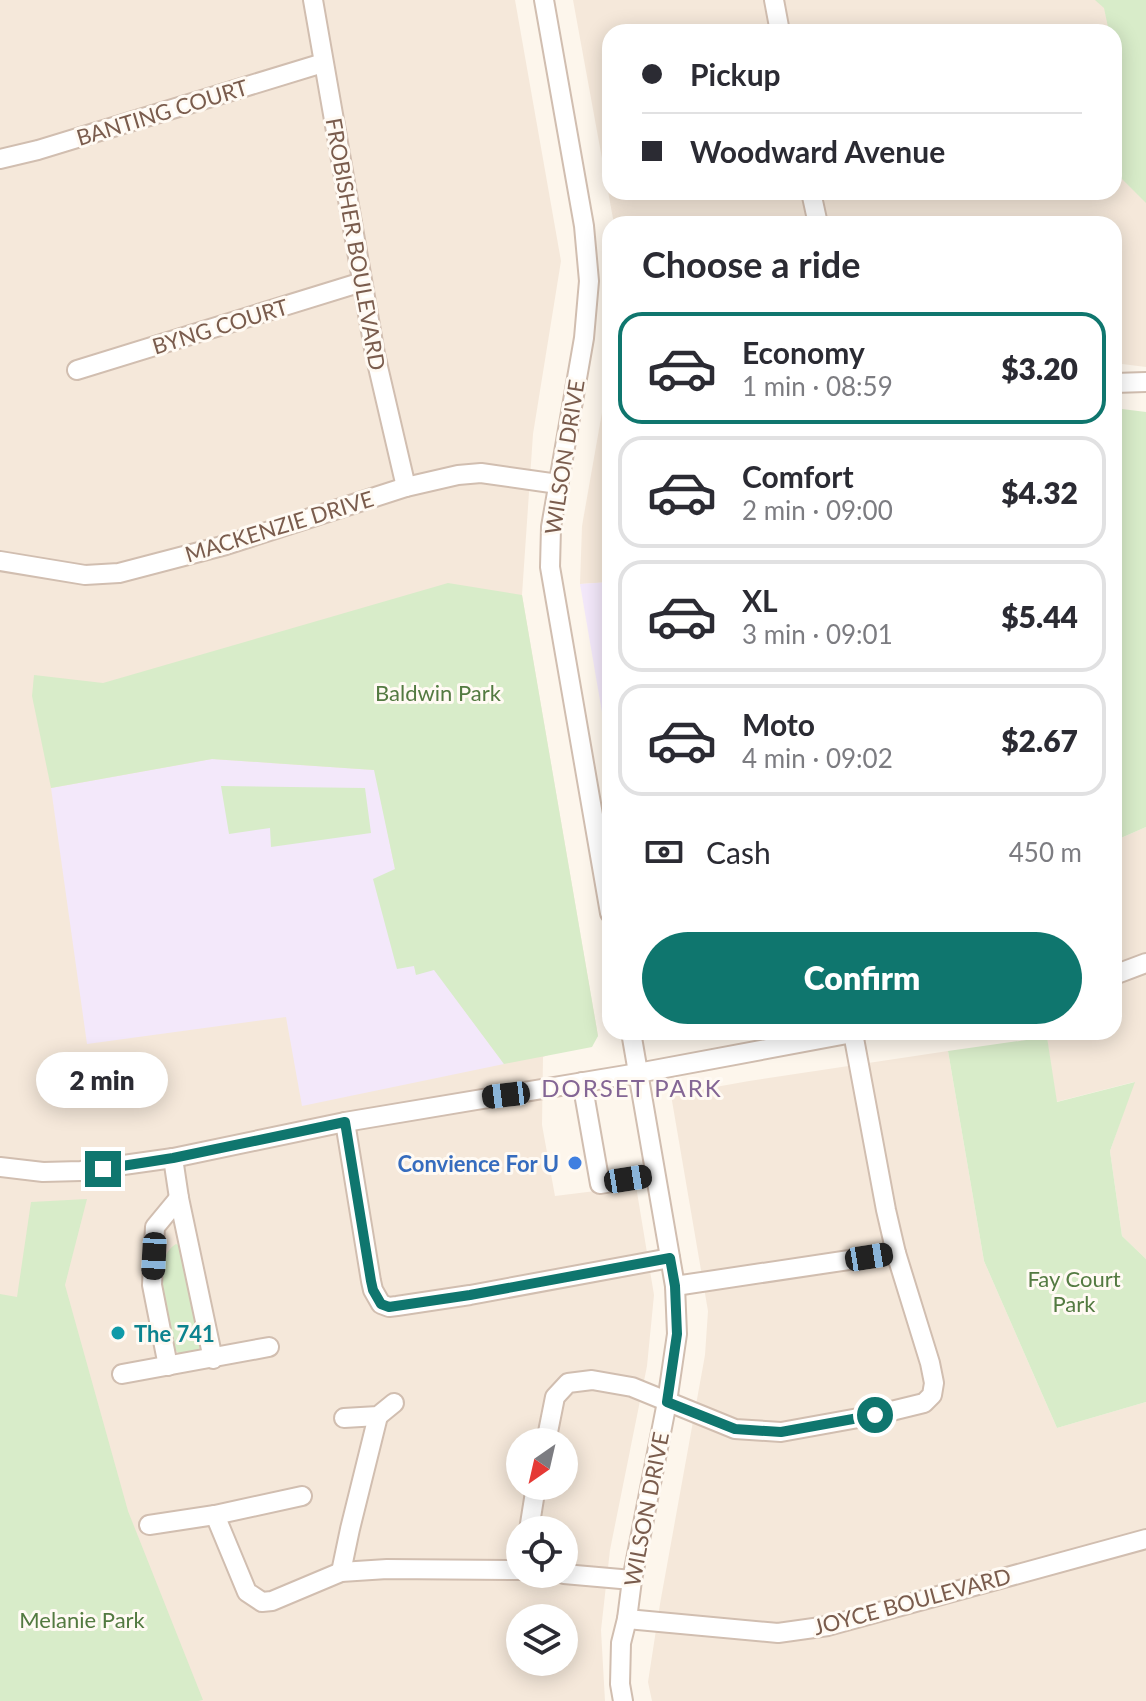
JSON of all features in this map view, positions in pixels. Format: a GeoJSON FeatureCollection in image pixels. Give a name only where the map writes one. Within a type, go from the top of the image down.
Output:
{"type":"FeatureCollection","features":[{"type":"Feature","properties":{"kind":"street","name":"FROBISHER BOULEVARD"},"geometry":{"type":"LineString","coordinates":[[313,0],[375,354],[406,487]]}},
{"type":"Feature","properties":{"kind":"street","name":"WILSON DRIVE"},"geometry":{"type":"LineString","coordinates":[[544,0],[584,226],[589,281],[584,338],[551,527],[550,567],[602,867]]}},
{"type":"Feature","properties":{"kind":"street"},"geometry":{"type":"LineString","coordinates":[[774,0],[778,24]]}},
{"type":"Feature","properties":{"kind":"street","name":"BANTING COURT"},"geometry":{"type":"LineString","coordinates":[[0,159],[323,63]]}},
{"type":"Feature","properties":{"kind":"street","name":"BYNG COURT"},"geometry":{"type":"LineString","coordinates":[[77,370],[362,282]]}},
{"type":"Feature","properties":{"kind":"street"},"geometry":{"type":"LineString","coordinates":[[1122,383],[1146,382]]}},
{"type":"Feature","properties":{"kind":"street","name":"MACKENZIE DRIVE"},"geometry":{"type":"LineString","coordinates":[[0,561],[85,575],[119,573],[226,545],[406,487],[458,475],[481,473],[558,484]]}},
{"type":"Feature","properties":{"kind":"street"},"geometry":{"type":"LineString","coordinates":[[1122,972],[1146,963]]}},
{"type":"Feature","properties":{"kind":"street","name":"WILSON DRIVE"},"geometry":{"type":"LineString","coordinates":[[623,1701],[620,1684],[621,1643],[677,1334],[675,1286],[632,1040]]}},
{"type":"Feature","properties":{"kind":"street"},"geometry":{"type":"LineString","coordinates":[[0,1167],[43,1172],[81,1171],[173,1158],[345,1122],[813,1040]]}},
{"type":"Feature","properties":{"kind":"street"},"geometry":{"type":"LineString","coordinates":[[549,1428],[555,1397],[568,1383],[592,1380],[632,1387],[735,1429],[781,1432],[924,1403],[932,1395],[934,1383],[930,1363],[886,1210],[857,1040]]}},
{"type":"Feature","properties":{"kind":"street"},"geometry":{"type":"LineString","coordinates":[[582,1082],[600,1184],[655,1175]]}},
{"type":"Feature","properties":{"kind":"street"},"geometry":{"type":"LineString","coordinates":[[345,1122],[371,1281],[381,1304],[389,1307],[470,1295],[670,1258]]}},
{"type":"Feature","properties":{"kind":"street"},"geometry":{"type":"LineString","coordinates":[[173,1158],[213,1359]]}},
{"type":"Feature","properties":{"kind":"street"},"geometry":{"type":"LineString","coordinates":[[168,1366],[152,1285],[155,1227],[179,1198]]}},
{"type":"Feature","properties":{"kind":"street"},"geometry":{"type":"LineString","coordinates":[[675,1286],[896,1253]]}},
{"type":"Feature","properties":{"kind":"street"},"geometry":{"type":"LineString","coordinates":[[122,1374],[269,1347]]}},
{"type":"Feature","properties":{"kind":"street"},"geometry":{"type":"LineString","coordinates":[[344,1418],[378,1416],[394,1403]]}},
{"type":"Feature","properties":{"kind":"street"},"geometry":{"type":"LineString","coordinates":[[341,1572],[378,1416]]}},
{"type":"Feature","properties":{"kind":"street"},"geometry":{"type":"LineString","coordinates":[[149,1525],[215,1515],[302,1496]]}},
{"type":"Feature","properties":{"kind":"street"},"geometry":{"type":"LineString","coordinates":[[215,1515],[247,1592],[262,1602],[272,1601],[341,1572],[387,1569],[506,1570]]}},
{"type":"Feature","properties":{"kind":"street","name":"JOYCE BOULEVARD"},"geometry":{"type":"LineString","coordinates":[[627,1619],[778,1633],[828,1626],[1146,1539]]}},
{"type":"Feature","properties":{"kind":"street"},"geometry":{"type":"LineString","coordinates":[[578,1575],[632,1580]]}},
{"type":"Feature","properties":{"kind":"shaded area"},"geometry":{"type":"Polygon","coordinates":[[[0,0],[515,0],[561,261],[533,434],[522,595],[598,1036],[543,1057],[542,1125],[555,1196],[636,1186],[654,1295],[647,1366],[610,1550],[601,1630],[605,1701],[0,1701],[0,0]]]}},
{"type":"Feature","properties":{"kind":"shaded area"},"geometry":{"type":"Polygon","coordinates":[[[573,0],[1146,0],[1146,367],[1122,364],[1122,216],[613,216],[610,200],[1122,200],[1122,24],[602,24],[602,158],[573,0]]]}},
{"type":"Feature","properties":{"kind":"shaded area"},"geometry":{"type":"Polygon","coordinates":[[[602,412],[602,583],[580,584],[582,526],[602,412]]]}},
{"type":"Feature","properties":{"kind":"shaded area"},"geometry":{"type":"Polygon","coordinates":[[[602,583],[602,712],[580,584],[602,583]]]}},
{"type":"Feature","properties":{"kind":"shaded area"},"geometry":{"type":"Polygon","coordinates":[[[212,759],[375,770],[416,974],[434,969],[504,1064],[302,1106],[286,1017],[87,1044],[51,788],[212,759]]]}},
{"type":"Feature","properties":{"kind":"shaded area"},"geometry":{"type":"Polygon","coordinates":[[[1146,827],[1146,1259],[1122,1236],[1110,1151],[1134,1082],[1056,1102],[1047,1040],[1122,1040],[1122,838],[1146,827]]]}},
{"type":"Feature","properties":{"kind":"shaded area"},"geometry":{"type":"Polygon","coordinates":[[[948,1051],[984,1261],[1057,1428],[1146,1402],[1146,1701],[652,1701],[648,1682],[705,1355],[708,1311],[671,1095],[948,1051]]]}},
{"type":"Feature","properties":{"kind":"green space"},"geometry":{"type":"Polygon","coordinates":[[[1095,0],[1146,0],[1146,203],[1122,179],[1122,24],[1107,24],[1104,8],[1095,0]]]}},
{"type":"Feature","properties":{"kind":"green space"},"geometry":{"type":"Polygon","coordinates":[[[1122,409],[1146,412],[1146,827],[1122,838],[1122,409]]]}},
{"type":"Feature","properties":{"kind":"green space","name":"Baldwin Park"},"geometry":{"type":"Polygon","coordinates":[[[448,583],[522,595],[598,1036],[592,1047],[504,1064],[434,970],[416,975],[414,966],[397,969],[373,879],[395,869],[374,770],[212,759],[51,788],[32,696],[34,675],[103,683],[448,583]]]}},
{"type":"Feature","properties":{"kind":"green space"},"geometry":{"type":"Polygon","coordinates":[[[221,786],[365,788],[371,833],[271,847],[270,828],[229,834],[221,786]]]}},
{"type":"Feature","properties":{"kind":"green space","name":"Fay Court Park"},"geometry":{"type":"Polygon","coordinates":[[[1047,1040],[1057,1102],[1135,1082],[1110,1151],[1122,1236],[1146,1259],[1146,1402],[1057,1428],[984,1261],[948,1051],[1047,1040]]]}},
{"type":"Feature","properties":{"kind":"green space","name":"Melanie Park"},"geometry":{"type":"Polygon","coordinates":[[[87,1199],[65,1285],[128,1511],[203,1700],[0,1701],[0,1294],[17,1297],[31,1202],[87,1199]]]}},
{"type":"Feature","properties":{"kind":"green space"},"geometry":{"type":"Polygon","coordinates":[[[176,1244],[180,1246],[200,1345],[197,1353],[185,1356],[175,1350],[171,1343],[161,1281],[164,1259],[176,1244]]]}},
{"type":"Feature","properties":{"kind":"place","name":"Convience For U"},"geometry":{"type":"Point","coordinates":[575,1163]}},
{"type":"Feature","properties":{"kind":"place","name":"The 741"},"geometry":{"type":"Point","coordinates":[118,1333]}},
{"type":"Feature","properties":{"kind":"district","name":"DORSET PARK"},"geometry":{"type":"Point","coordinates":[632,1087]}},
{"type":"Feature","properties":{"kind":"route"},"geometry":{"type":"LineString","coordinates":[[103,1169],[173,1158],[345,1122],[371,1281],[381,1304],[389,1307],[470,1295],[670,1258],[675,1286],[677,1334],[667,1402],[735,1429],[781,1432],[875,1415]]}}]}
